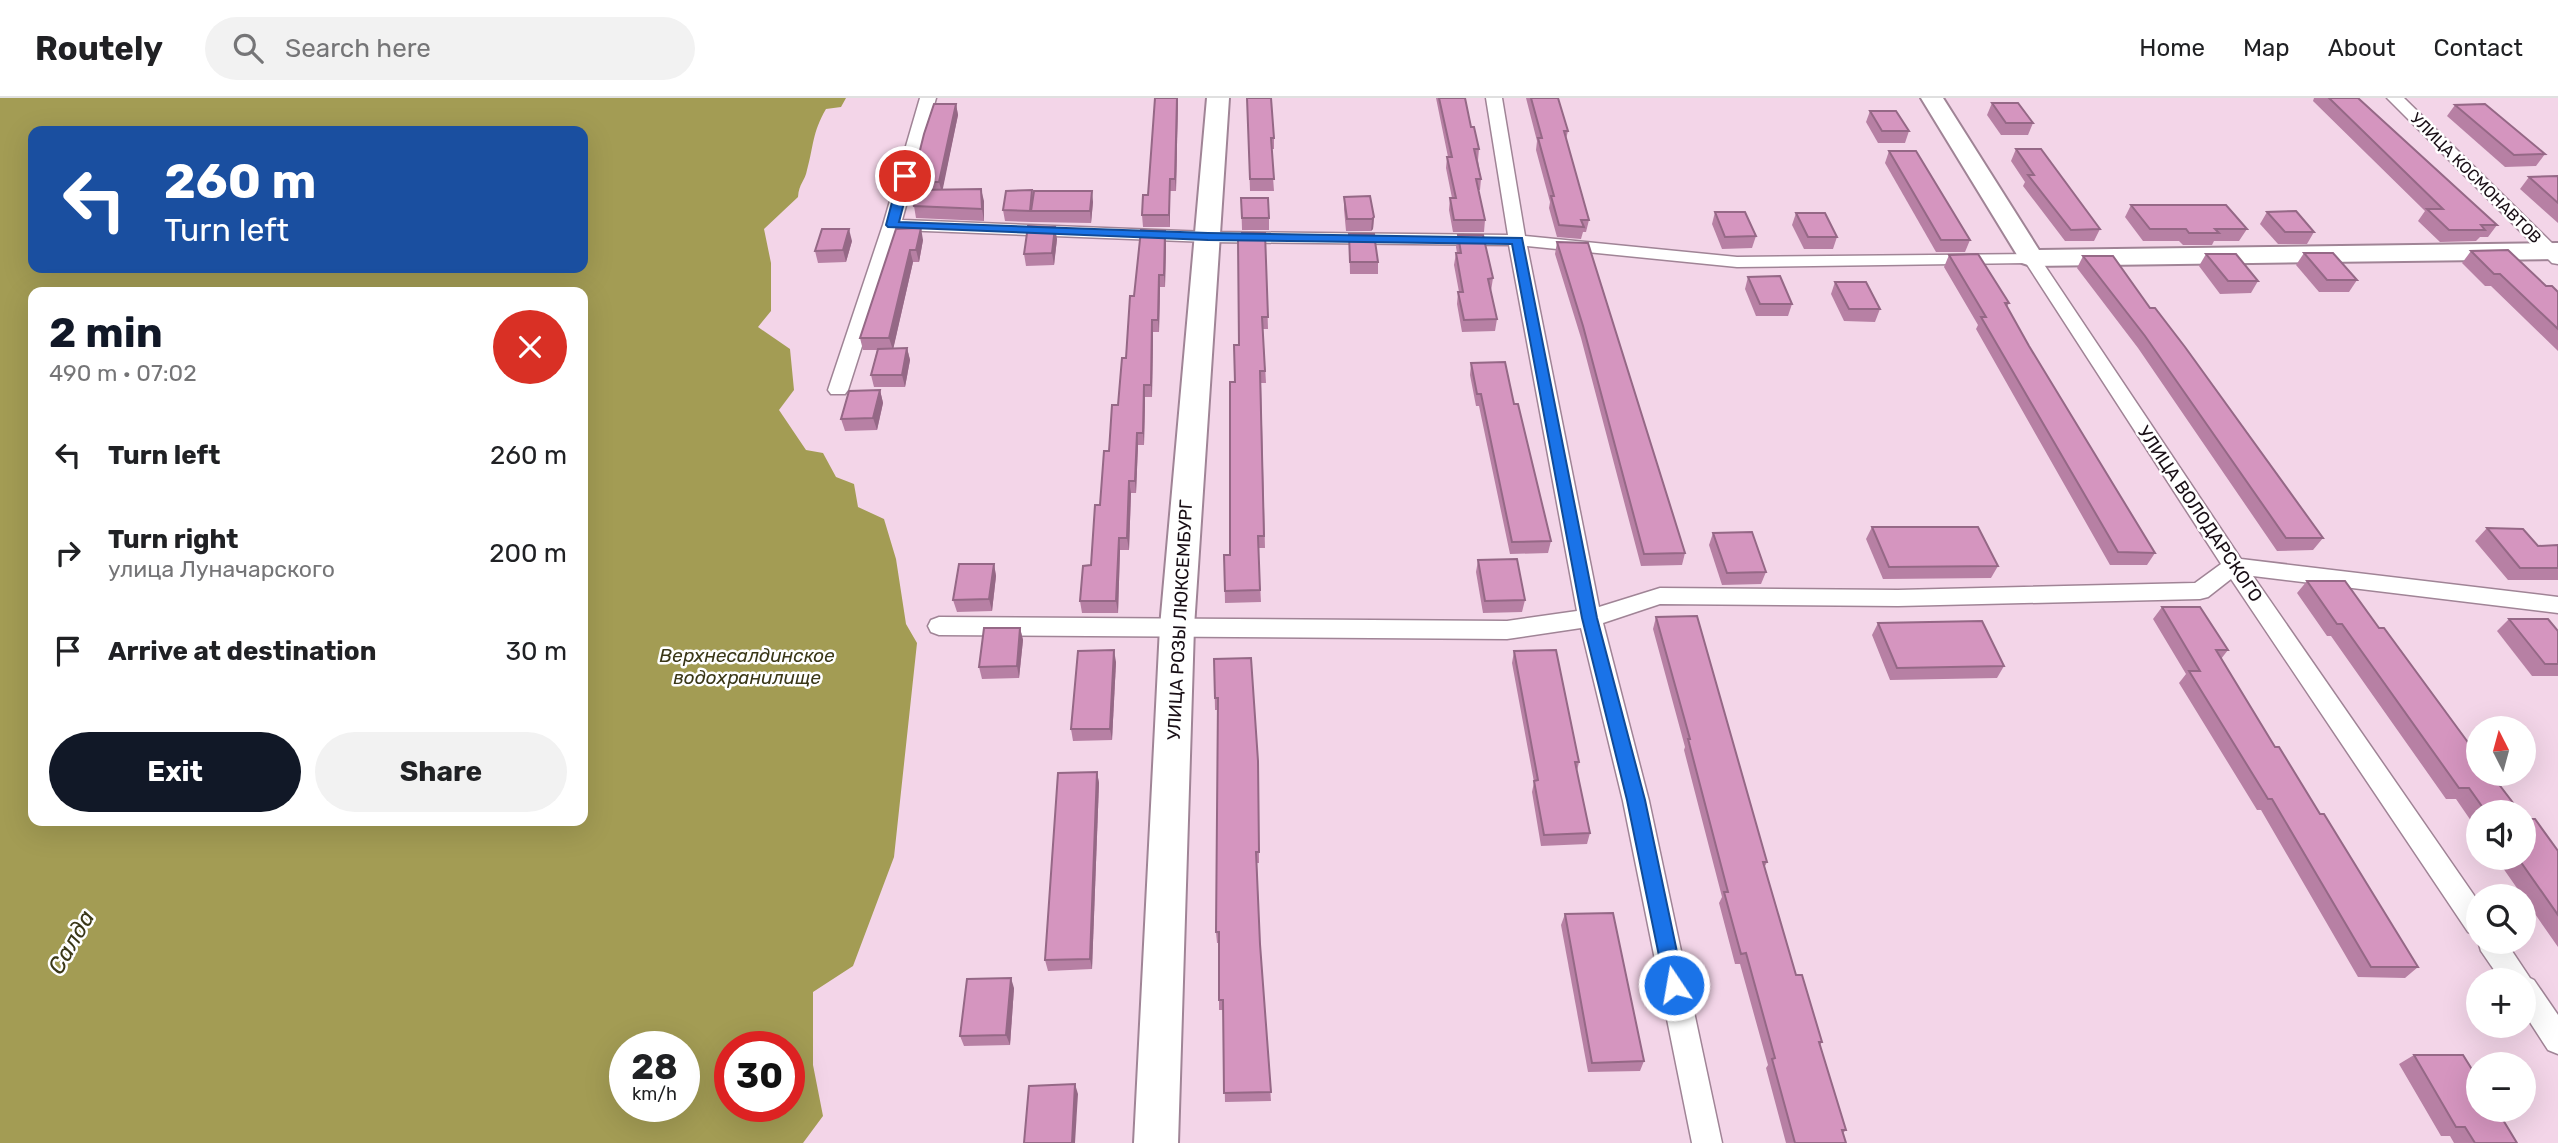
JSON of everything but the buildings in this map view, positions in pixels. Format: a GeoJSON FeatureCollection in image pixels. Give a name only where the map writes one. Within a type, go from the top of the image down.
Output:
{"type":"FeatureCollection","features":[{"type":"Feature","properties":{"kind":"street"},"geometry":{"type":"LineString","coordinates":[[838,390],[892,225],[928,98]]}},
{"type":"Feature","properties":{"kind":"street","name":"УЛИЦА РОЗЫ ЛЮКСЕМБУРГ"},"geometry":{"type":"LineString","coordinates":[[1156,1143],[1177,626],[1218,98]]}},
{"type":"Feature","properties":{"kind":"street"},"geometry":{"type":"LineString","coordinates":[[1494,98],[1517,240],[1590,618],[1636,800],[1707,1143]]}},
{"type":"Feature","properties":{"kind":"street","name":"УЛИЦА ВОЛОДАРСКОГО"},"geometry":{"type":"LineString","coordinates":[[1932,98],[2031,258],[2234,566],[2466,905]]}},
{"type":"Feature","properties":{"kind":"street","name":"УЛИЦА КОСМОНАВТОВ"},"geometry":{"type":"LineString","coordinates":[[2395,98],[2555,253]]}},
{"type":"Feature","properties":{"kind":"street"},"geometry":{"type":"LineString","coordinates":[[892,225],[1208,237],[1517,240],[1737,262],[2555,253]]}},
{"type":"Feature","properties":{"kind":"street"},"geometry":{"type":"LineString","coordinates":[[939,626],[1507,630],[1590,618],[1660,596],[1898,598],[2200,591],[2234,566],[2558,605]]}},
{"type":"Feature","properties":{"kind":"street"},"geometry":{"type":"LineString","coordinates":[[2536,1007],[2558,1040]]}},
{"type":"Feature","properties":{"kind":"water","name":"Верхнесалдинское водохранилище"},"geometry":{"type":"Polygon","coordinates":[[[0,98],[846,98],[841,107],[826,109],[821,117],[798,197],[764,229],[771,263],[771,311],[758,327],[790,349],[794,390],[779,410],[806,450],[823,453],[836,477],[854,484],[858,507],[884,519],[896,559],[906,624],[917,643],[894,857],[853,966],[813,992],[813,1065],[823,1116],[803,1143],[0,1143],[0,98]]]}},
{"type":"Feature","properties":{"kind":"route"},"geometry":{"type":"LineString","coordinates":[[905,176],[892,225],[1208,237],[1517,240],[1590,618],[1636,800],[1674,985]]}},
{"type":"Feature","properties":{"kind":"water label","name":"Салда"},"geometry":{"type":"Point","coordinates":[71,942]}}]}
